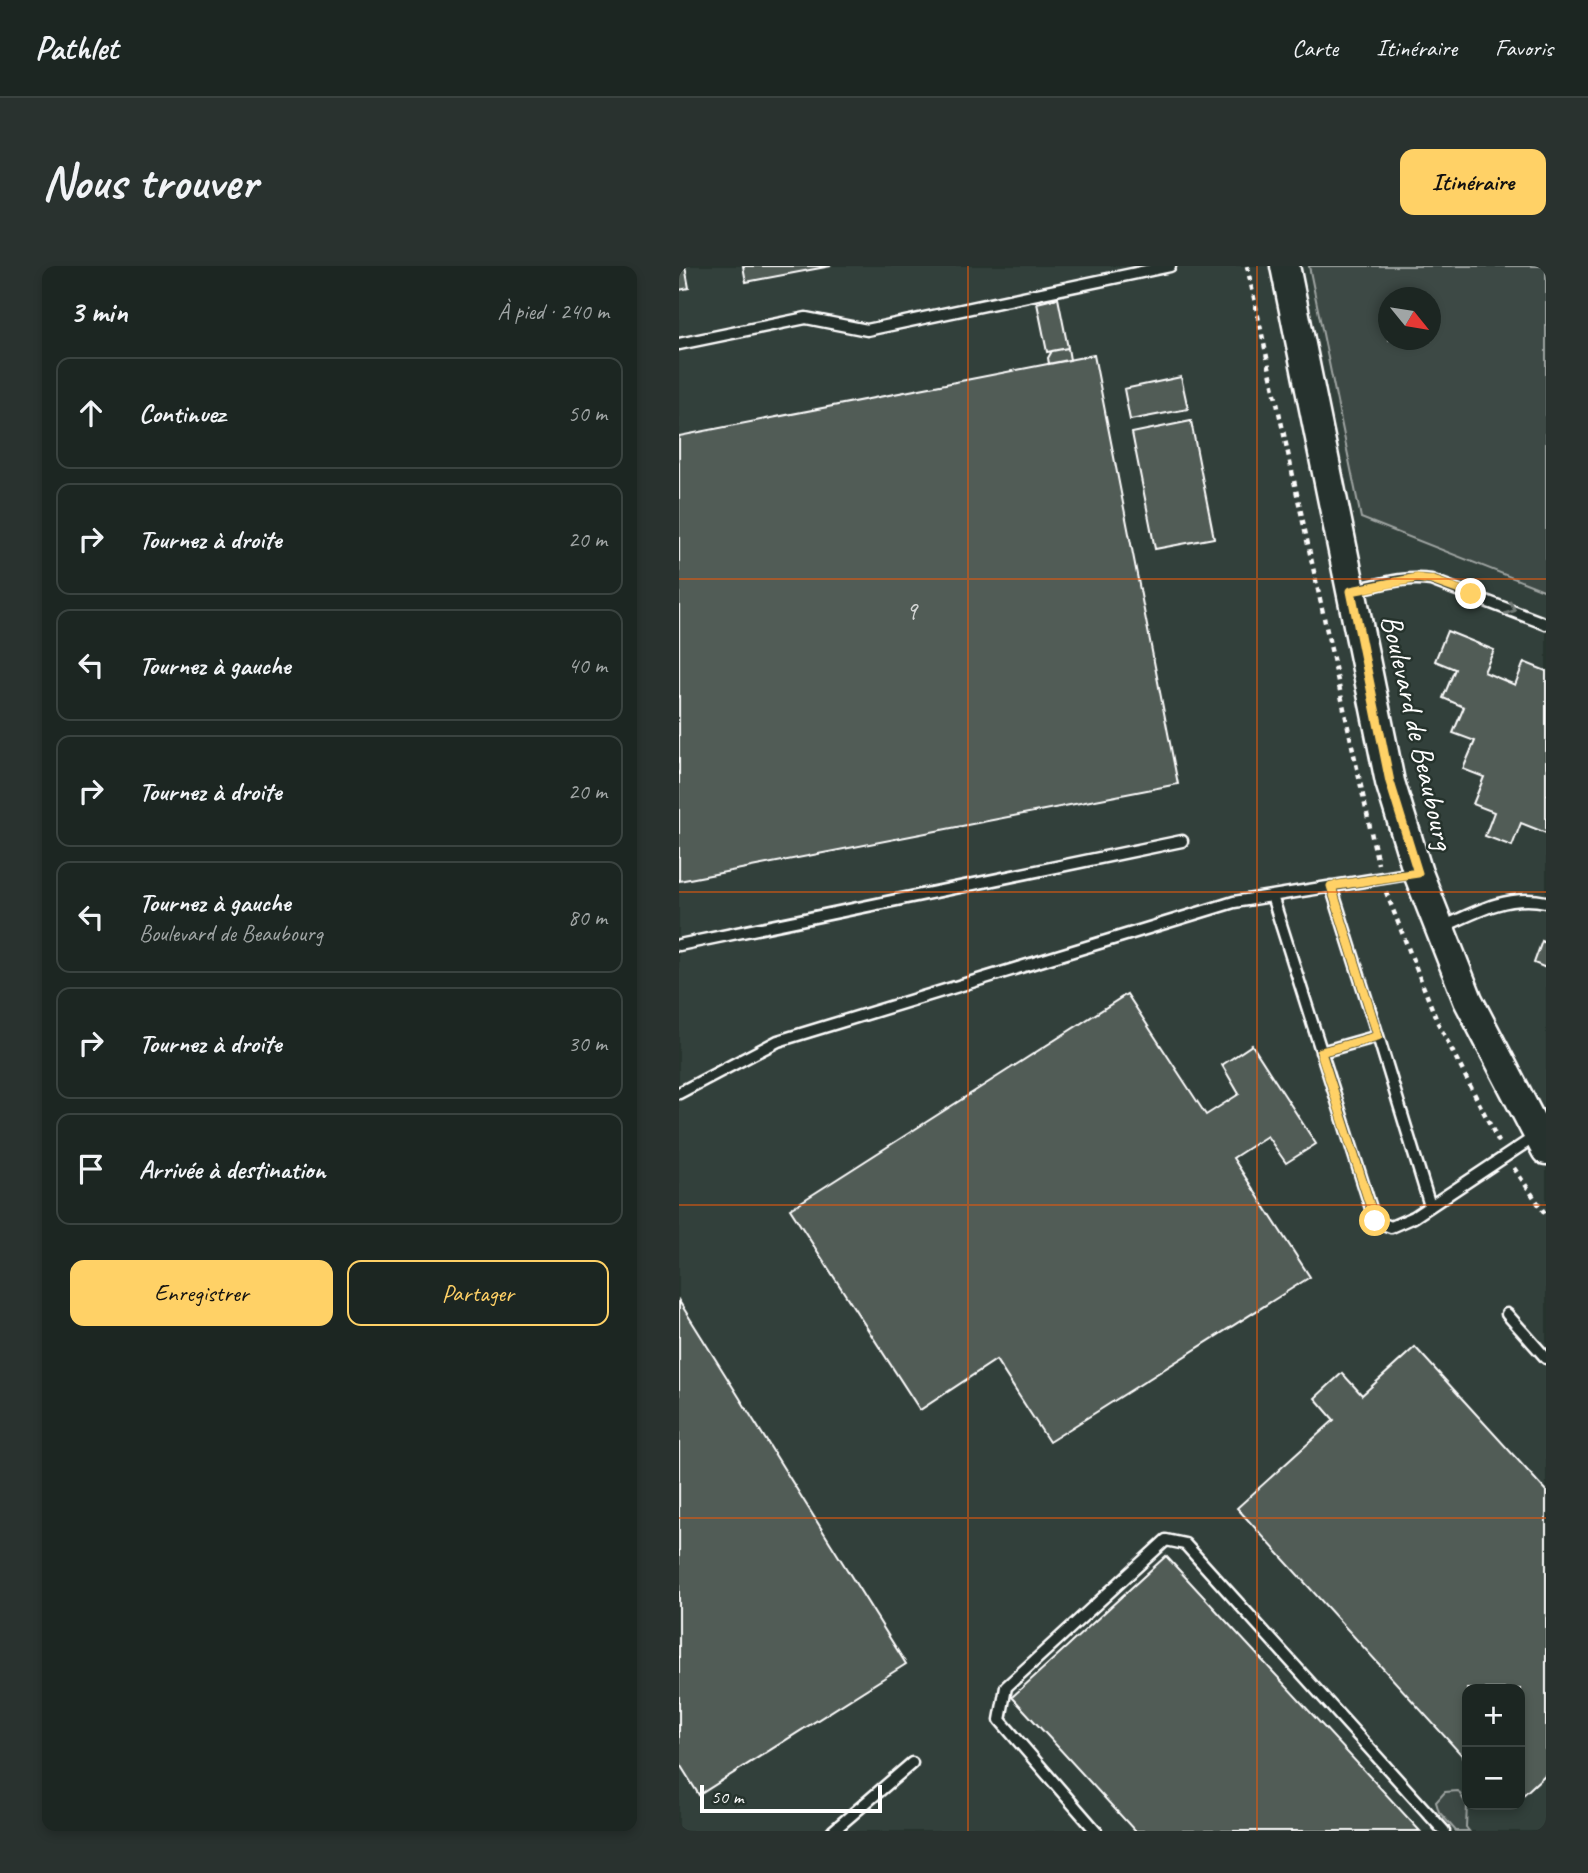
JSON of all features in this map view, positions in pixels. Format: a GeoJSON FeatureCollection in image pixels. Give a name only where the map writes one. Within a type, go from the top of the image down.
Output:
{"type":"FeatureCollection","features":[{"type":"Feature","properties":{"kind":"main road","name":"Boulevard de Beaubourg"},"geometry":{"type":"LineString","coordinates":[[1285,266],[1390,782],[1418,873],[1468,1000],[1541,1143]]}},
{"type":"Feature","properties":{"kind":"lane"},"geometry":{"type":"LineString","coordinates":[[679,344],[806,318],[867,330],[1170,266]]}},
{"type":"Feature","properties":{"kind":"lane"},"geometry":{"type":"LineString","coordinates":[[1351,591],[1399,580],[1431,580],[1546,624]]}},
{"type":"Feature","properties":{"kind":"lane"},"geometry":{"type":"LineString","coordinates":[[679,945],[1182,841]]}},
{"type":"Feature","properties":{"kind":"lane"},"geometry":{"type":"LineString","coordinates":[[679,1093],[778,1041],[1234,902],[1418,873]]}},
{"type":"Feature","properties":{"kind":"lane"},"geometry":{"type":"LineString","coordinates":[[1331,886],[1430,1206]]}},
{"type":"Feature","properties":{"kind":"lane"},"geometry":{"type":"LineString","coordinates":[[1272,896],[1375,1221],[1391,1227],[1414,1217],[1541,1143]]}},
{"type":"Feature","properties":{"kind":"lane"},"geometry":{"type":"LineString","coordinates":[[1440,929],[1486,907],[1515,899],[1546,902]]}},
{"type":"Feature","properties":{"kind":"lane"},"geometry":{"type":"LineString","coordinates":[[1321,1052],[1378,1036]]}},
{"type":"Feature","properties":{"kind":"lane"},"geometry":{"type":"LineString","coordinates":[[1507,1314],[1546,1358]]}},
{"type":"Feature","properties":{"kind":"lane"},"geometry":{"type":"LineString","coordinates":[[1095,1831],[1000,1720],[1006,1687],[1166,1540],[1185,1544],[1444,1831]]}},
{"type":"Feature","properties":{"kind":"lane"},"geometry":{"type":"LineString","coordinates":[[833,1831],[912,1763]]}},
{"type":"Feature","properties":{"kind":"shaded area"},"geometry":{"type":"Polygon","coordinates":[[[679,266],[1546,266],[1546,1831],[679,1831],[679,266]]]}},
{"type":"Feature","properties":{"kind":"shaded area"},"geometry":{"type":"Polygon","coordinates":[[[1309,266],[1546,266],[1546,591],[1361,518],[1309,266]]]}},
{"type":"Feature","properties":{"kind":"shaded area"},"geometry":{"type":"Polygon","coordinates":[[[1458,1791],[1462,1797],[1462,1810],[1467,1810],[1466,1827],[1469,1831],[1456,1831],[1439,1812],[1436,1802],[1445,1792],[1458,1791]]]}},
{"type":"Feature","properties":{"kind":"building"},"geometry":{"type":"Polygon","coordinates":[[[679,266],[685,266],[689,288],[679,290],[679,266]]]}},
{"type":"Feature","properties":{"kind":"building"},"geometry":{"type":"Polygon","coordinates":[[[743,266],[831,266],[746,282],[743,266]]]}},
{"type":"Feature","properties":{"kind":"building"},"geometry":{"type":"Polygon","coordinates":[[[1058,298],[1068,348],[1047,352],[1037,303],[1058,298]]]}},
{"type":"Feature","properties":{"kind":"building"},"geometry":{"type":"Polygon","coordinates":[[[1068,348],[1070,360],[1049,364],[1048,358],[1052,351],[1068,348]]]}},
{"type":"Feature","properties":{"kind":"building"},"geometry":{"type":"Polygon","coordinates":[[[1094,355],[1178,784],[679,881],[679,436],[1094,355]]]}},
{"type":"Feature","properties":{"kind":"building"},"geometry":{"type":"Polygon","coordinates":[[[1181,377],[1188,409],[1130,420],[1124,389],[1181,377]]]}},
{"type":"Feature","properties":{"kind":"building"},"geometry":{"type":"Polygon","coordinates":[[[1191,421],[1214,538],[1155,549],[1132,433],[1191,421]]]}},
{"type":"Feature","properties":{"kind":"building"},"geometry":{"type":"Polygon","coordinates":[[[1447,631],[1494,650],[1484,672],[1515,685],[1524,662],[1546,671],[1546,833],[1521,823],[1512,846],[1485,836],[1494,812],[1473,804],[1484,777],[1463,769],[1475,741],[1453,733],[1464,707],[1443,698],[1455,669],[1435,661],[1447,631]]]}},
{"type":"Feature","properties":{"kind":"building"},"geometry":{"type":"Polygon","coordinates":[[[1542,941],[1546,943],[1546,968],[1534,963],[1542,941]]]}},
{"type":"Feature","properties":{"kind":"building"},"geometry":{"type":"Polygon","coordinates":[[[1127,994],[1206,1115],[1239,1094],[1222,1065],[1252,1045],[1316,1144],[1286,1163],[1267,1136],[1233,1158],[1310,1277],[1049,1442],[996,1360],[920,1410],[790,1209],[1127,994]]]}},
{"type":"Feature","properties":{"kind":"building"},"geometry":{"type":"Polygon","coordinates":[[[679,1301],[906,1664],[699,1795],[679,1763],[679,1301]]]}},
{"type":"Feature","properties":{"kind":"building"},"geometry":{"type":"Polygon","coordinates":[[[1415,1347],[1546,1491],[1546,1774],[1525,1793],[1525,1684],[1462,1684],[1462,1756],[1237,1508],[1334,1420],[1315,1398],[1342,1373],[1362,1395],[1415,1347]]]}},
{"type":"Feature","properties":{"kind":"building"},"geometry":{"type":"Polygon","coordinates":[[[1166,1556],[1420,1831],[1135,1831],[1012,1697],[1166,1556]]]}},
{"type":"Feature","properties":{"kind":"route"},"geometry":{"type":"LineString","coordinates":[[1375,1221],[1321,1052],[1378,1036],[1331,886],[1418,873],[1390,782],[1351,591],[1417,578],[1471,594]]}}]}
